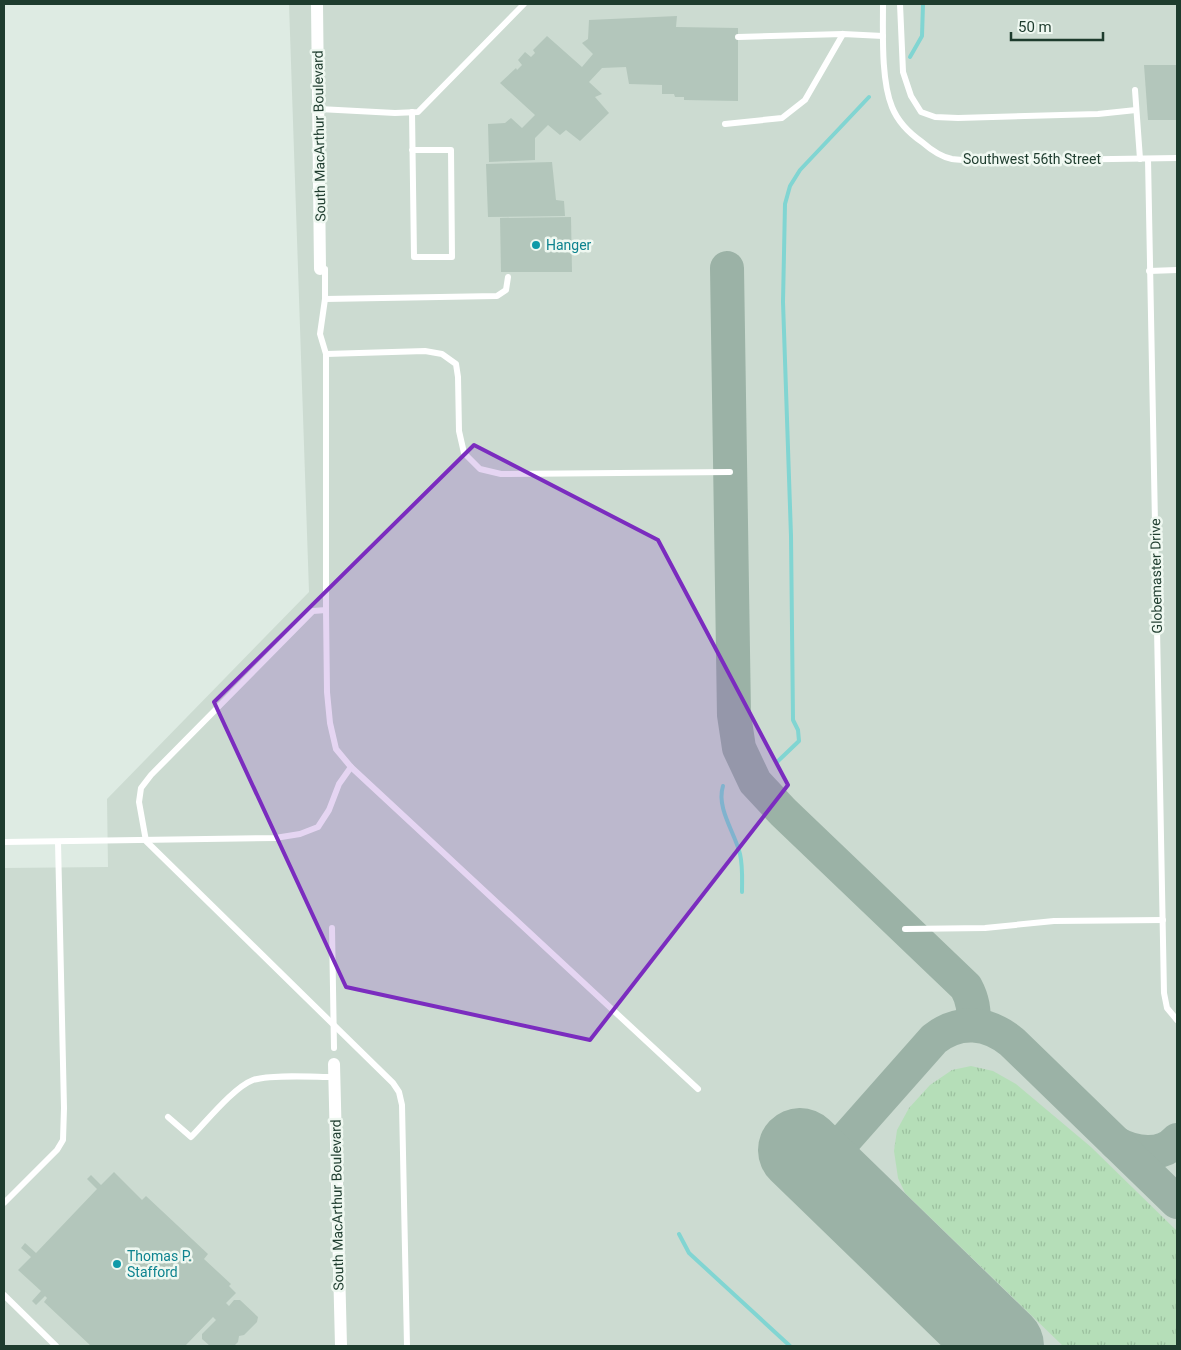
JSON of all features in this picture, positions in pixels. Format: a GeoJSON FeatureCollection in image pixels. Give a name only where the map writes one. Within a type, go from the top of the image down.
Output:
{"type":"FeatureCollection","features":[{"type":"Feature","properties":{"kind":"street","name":"South MacArthur Boulevard"},"geometry":{"type":"LineString","coordinates":[[317,4],[322,269]]}},
{"type":"Feature","properties":{"kind":"street","name":"South MacArthur Boulevard"},"geometry":{"type":"LineString","coordinates":[[334,1064],[341,1346]]}},
{"type":"Feature","properties":{"kind":"lane"},"geometry":{"type":"LineString","coordinates":[[319,109],[395,113],[418,112],[524,4]]}},
{"type":"Feature","properties":{"kind":"lane","name":"Southwest 56th Street"},"geometry":{"type":"LineString","coordinates":[[882,4],[887,90],[892,107],[898,119],[910,134],[931,149],[951,159],[975,161],[1177,158]]}},
{"type":"Feature","properties":{"kind":"lane"},"geometry":{"type":"LineString","coordinates":[[900,4],[903,72],[910,96],[921,112],[935,117],[958,118],[1098,114],[1136,110]]}},
{"type":"Feature","properties":{"kind":"lane"},"geometry":{"type":"LineString","coordinates":[[725,124],[782,118],[805,100],[843,34]]}},
{"type":"Feature","properties":{"kind":"lane"},"geometry":{"type":"LineString","coordinates":[[738,38],[843,34],[883,36]]}},
{"type":"Feature","properties":{"kind":"lane"},"geometry":{"type":"LineString","coordinates":[[1135,90],[1140,159]]}},
{"type":"Feature","properties":{"kind":"lane"},"geometry":{"type":"LineString","coordinates":[[412,112],[412,150],[414,257],[452,257],[451,150],[412,150]]}},
{"type":"Feature","properties":{"kind":"lane","name":"Globemaster Drive"},"geometry":{"type":"LineString","coordinates":[[1148,159],[1164,993],[1167,1008],[1177,1020]]}},
{"type":"Feature","properties":{"kind":"lane"},"geometry":{"type":"LineString","coordinates":[[322,269],[325,300],[320,334],[326,354],[327,692],[330,722],[336,749],[351,767],[698,1089]]}},
{"type":"Feature","properties":{"kind":"lane"},"geometry":{"type":"LineString","coordinates":[[1149,271],[1177,270]]}},
{"type":"Feature","properties":{"kind":"lane"},"geometry":{"type":"LineString","coordinates":[[325,300],[497,296],[506,290],[508,277]]}},
{"type":"Feature","properties":{"kind":"lane"},"geometry":{"type":"LineString","coordinates":[[326,354],[425,351],[442,354],[456,364],[460,431],[464,453],[480,469],[500,474],[730,472]]}},
{"type":"Feature","properties":{"kind":"lane"},"geometry":{"type":"LineString","coordinates":[[326,610],[313,611],[146,782],[141,788],[138,802],[146,841],[333,1026],[393,1082],[399,1092],[402,1105],[407,1346]]}},
{"type":"Feature","properties":{"kind":"lane"},"geometry":{"type":"LineString","coordinates":[[4,842],[274,838],[300,834],[318,826],[329,810],[339,784],[351,767]]}},
{"type":"Feature","properties":{"kind":"lane"},"geometry":{"type":"LineString","coordinates":[[4,1203],[57,1150],[63,1140],[58,842]]}},
{"type":"Feature","properties":{"kind":"lane"},"geometry":{"type":"LineString","coordinates":[[905,929],[993,927],[1054,921],[1163,920]]}},
{"type":"Feature","properties":{"kind":"lane"},"geometry":{"type":"LineString","coordinates":[[332,928],[334,1048]]}},
{"type":"Feature","properties":{"kind":"lane"},"geometry":{"type":"LineString","coordinates":[[168,1117],[191,1137],[241,1086],[253,1080],[265,1078],[334,1077]]}},
{"type":"Feature","properties":{"kind":"lane"},"geometry":{"type":"LineString","coordinates":[[4,1295],[56,1346]]}},
{"type":"Feature","properties":{"kind":"highlighted area"},"geometry":{"type":"Polygon","coordinates":[[[474,445],[658,540],[788,785],[590,1040],[346,987],[214,702],[474,445]]]}},
{"type":"Feature","properties":{"kind":"shaded area"},"geometry":{"type":"Polygon","coordinates":[[[289,4],[1177,4],[1177,1346],[4,1346],[4,868],[108,867],[107,799],[309,592],[289,4]]]}},
{"type":"Feature","properties":{"kind":"green space"},"geometry":{"type":"Polygon","coordinates":[[[971,1066],[993,1071],[1016,1084],[1091,1147],[1177,1231],[1177,1346],[1063,1346],[905,1193],[898,1178],[894,1151],[897,1130],[909,1108],[930,1085],[952,1070],[971,1066]]]}},
{"type":"Feature","properties":{"kind":"building"},"geometry":{"type":"Polygon","coordinates":[[[677,16],[676,27],[738,28],[738,101],[684,100],[684,97],[675,97],[674,94],[662,94],[662,85],[629,84],[626,67],[602,68],[589,82],[602,94],[595,97],[609,113],[580,141],[566,130],[560,135],[548,125],[535,138],[535,160],[489,162],[488,124],[505,123],[511,118],[522,128],[535,115],[500,83],[522,65],[518,60],[525,52],[531,57],[535,53],[533,50],[547,36],[582,67],[593,54],[582,43],[588,39],[589,20],[677,16]]]}},
{"type":"Feature","properties":{"kind":"building"},"geometry":{"type":"Polygon","coordinates":[[[1144,65],[1177,65],[1177,120],[1148,120],[1144,65]]]}},
{"type":"Feature","properties":{"kind":"building"},"geometry":{"type":"Polygon","coordinates":[[[552,162],[556,200],[564,201],[565,216],[488,217],[486,164],[552,162]]]}},
{"type":"Feature","properties":{"kind":"building","name":"Hanger"},"geometry":{"type":"Polygon","coordinates":[[[571,217],[572,272],[501,272],[500,218],[571,217]]]}},
{"type":"Feature","properties":{"kind":"building","name":"Thomas P. Stafford"},"geometry":{"type":"Polygon","coordinates":[[[114,1172],[142,1200],[146,1196],[208,1254],[204,1259],[231,1284],[229,1286],[236,1293],[226,1303],[229,1306],[234,1300],[240,1300],[258,1317],[257,1322],[244,1335],[239,1336],[238,1342],[234,1346],[210,1346],[202,1339],[202,1334],[216,1320],[213,1317],[185,1346],[91,1346],[44,1302],[47,1298],[45,1296],[36,1305],[32,1301],[41,1291],[18,1270],[31,1257],[21,1248],[25,1243],[36,1253],[97,1189],[87,1179],[91,1175],[101,1185],[114,1172]]]}},
{"type":"Feature","properties":{"kind":"waterway"},"geometry":{"type":"LineString","coordinates":[[910,57],[922,36],[923,4]]}},
{"type":"Feature","properties":{"kind":"waterway"},"geometry":{"type":"LineString","coordinates":[[777,762],[799,741],[798,730],[793,720],[791,536],[783,302],[785,204],[790,186],[800,170],[869,97]]}},
{"type":"Feature","properties":{"kind":"waterway"},"geometry":{"type":"LineString","coordinates":[[723,786],[722,803],[724,812],[738,846],[741,859],[742,892]]}},
{"type":"Feature","properties":{"kind":"waterway"},"geometry":{"type":"LineString","coordinates":[[679,1234],[689,1253],[790,1346]]}},
{"type":"Feature","properties":{"kind":"taxiway"},"geometry":{"type":"LineString","coordinates":[[727,268],[734,715],[739,748],[755,782],[783,812],[966,987],[973,1005],[974,1025]]}},
{"type":"Feature","properties":{"kind":"taxiway"},"geometry":{"type":"LineString","coordinates":[[819,1169],[934,1039],[953,1028],[973,1026],[993,1030],[1012,1042],[1177,1202]]}},
{"type":"Feature","properties":{"kind":"taxiway"},"geometry":{"type":"LineString","coordinates":[[1116,1143],[1131,1149],[1147,1152],[1171,1146],[1177,1140]]}},
{"type":"Feature","properties":{"kind":"runway"},"geometry":{"type":"LineString","coordinates":[[800,1150],[1002,1346]]}},
{"type":"Feature","properties":{"kind":"place","name":"Hanger"},"geometry":{"type":"Point","coordinates":[536,245]}},
{"type":"Feature","properties":{"kind":"place","name":"Thomas P. Stafford"},"geometry":{"type":"Point","coordinates":[117,1264]}}]}
